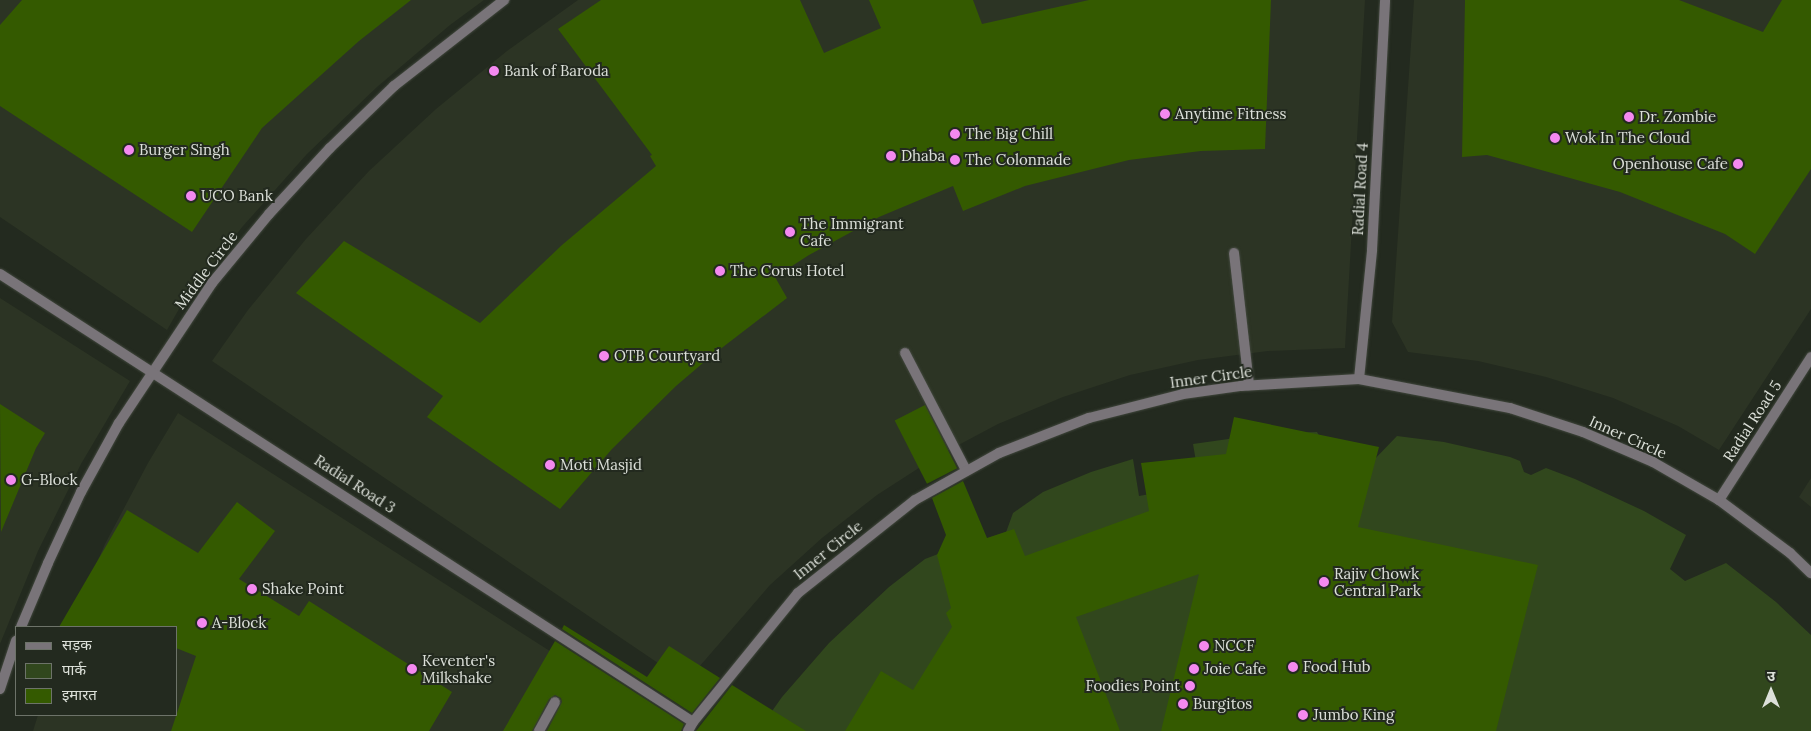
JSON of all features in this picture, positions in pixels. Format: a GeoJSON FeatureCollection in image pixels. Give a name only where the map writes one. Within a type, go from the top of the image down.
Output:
{"type":"FeatureCollection","features":[{"type":"Feature","properties":{"kind":"street","name":"Middle Circle"},"geometry":{"type":"LineString","coordinates":[[22,626],[48,562],[81,492],[119,423],[212,283],[269,214],[330,148],[394,86],[504,0]]}},
{"type":"Feature","properties":{"kind":"street","name":"Radial Road 4"},"geometry":{"type":"LineString","coordinates":[[1359,379],[1372,250],[1385,0]]}},
{"type":"Feature","properties":{"kind":"street"},"geometry":{"type":"LineString","coordinates":[[1234,252],[1249,385]]}},
{"type":"Feature","properties":{"kind":"street","name":"Radial Road 3"},"geometry":{"type":"LineString","coordinates":[[0,274],[691,726]]}},
{"type":"Feature","properties":{"kind":"street"},"geometry":{"type":"LineString","coordinates":[[905,353],[966,470]]}},
{"type":"Feature","properties":{"kind":"street","name":"Radial Road 5"},"geometry":{"type":"LineString","coordinates":[[1719,500],[1811,357]]}},
{"type":"Feature","properties":{"kind":"street","name":"Inner Circle"},"geometry":{"type":"LineString","coordinates":[[691,726],[798,593],[915,500],[999,453],[1089,418],[1183,394],[1249,385],[1359,379],[1510,408],[1583,432],[1652,462],[1719,500],[1790,553],[1811,573]]}},
{"type":"Feature","properties":{"kind":"street"},"geometry":{"type":"LineString","coordinates":[[0,689],[15,644]]}},
{"type":"Feature","properties":{"kind":"street"},"geometry":{"type":"LineString","coordinates":[[539,731],[555,702]]}},
{"type":"Feature","properties":{"kind":"shaded area"},"geometry":{"type":"Polygon","coordinates":[[[0,0],[484,0],[450,25],[377,87],[307,154],[243,226],[183,302],[167,330],[0,217],[0,0]]]}},
{"type":"Feature","properties":{"kind":"shaded area"},"geometry":{"type":"Polygon","coordinates":[[[578,0],[1365,0],[1345,348],[1268,351],[1198,360],[1130,375],[1063,397],[998,424],[936,457],[877,495],[822,538],[770,585],[686,682],[212,361],[248,310],[306,239],[369,171],[436,109],[507,51],[578,0]]]}},
{"type":"Feature","properties":{"kind":"shaded area"},"geometry":{"type":"Polygon","coordinates":[[[1414,0],[1811,0],[1811,309],[1719,450],[1678,426],[1613,398],[1546,377],[1478,361],[1408,352],[1392,322],[1414,0]]]}},
{"type":"Feature","properties":{"kind":"shaded area"},"geometry":{"type":"Polygon","coordinates":[[[0,298],[130,381],[81,464],[38,551],[0,644],[0,298]]]}},
{"type":"Feature","properties":{"kind":"shaded area","name":"A-Block"},"geometry":{"type":"Polygon","coordinates":[[[178,413],[639,708],[641,731],[33,731],[38,716],[178,716],[178,626],[69,626],[105,544],[148,463],[178,413]]]}},
{"type":"Feature","properties":{"kind":"shaded area"},"geometry":{"type":"Polygon","coordinates":[[[1811,478],[1811,507],[1799,497],[1811,478]]]}},
{"type":"Feature","properties":{"kind":"green space","name":"Rajiv Chowk Central Park"},"geometry":{"type":"Polygon","coordinates":[[[1317,432],[1333,459],[1369,465],[1397,436],[1444,442],[1510,457],[1520,461],[1524,472],[1531,475],[1546,468],[1575,479],[1644,511],[1686,535],[1670,569],[1685,581],[1726,563],[1776,602],[1811,635],[1811,731],[758,731],[782,697],[829,643],[889,587],[925,559],[946,551],[1000,549],[1013,513],[1043,492],[1091,472],[1133,459],[1139,496],[1200,485],[1193,444],[1264,434],[1317,432]]]}},
{"type":"Feature","properties":{"kind":"building"},"geometry":{"type":"Polygon","coordinates":[[[22,0],[411,0],[359,41],[262,128],[192,232],[0,106],[0,25],[22,0]]]}},
{"type":"Feature","properties":{"kind":"building"},"geometry":{"type":"Polygon","coordinates":[[[601,0],[800,0],[824,53],[881,28],[869,0],[973,0],[982,24],[1089,0],[1271,0],[1265,149],[1201,151],[1129,160],[1025,186],[963,211],[953,186],[879,217],[809,255],[775,277],[787,298],[710,357],[676,386],[612,449],[560,509],[427,417],[443,396],[296,293],[344,241],[480,323],[562,245],[656,166],[650,156],[652,155],[558,29],[601,0]]]}},
{"type":"Feature","properties":{"kind":"building"},"geometry":{"type":"Polygon","coordinates":[[[1465,0],[1679,0],[1763,32],[1782,0],[1811,0],[1811,169],[1755,254],[1725,234],[1620,192],[1487,155],[1462,157],[1465,0]]]}},
{"type":"Feature","properties":{"kind":"building","name":"G-Block"},"geometry":{"type":"Polygon","coordinates":[[[0,404],[45,433],[36,448],[1,532],[0,404]]]}},
{"type":"Feature","properties":{"kind":"building"},"geometry":{"type":"Polygon","coordinates":[[[925,405],[957,468],[927,484],[895,420],[925,405]]]}},
{"type":"Feature","properties":{"kind":"building"},"geometry":{"type":"Polygon","coordinates":[[[1234,417],[1379,447],[1358,527],[1538,565],[1496,731],[1161,731],[1199,574],[1076,617],[1120,731],[845,731],[881,671],[913,690],[952,627],[946,613],[951,608],[937,555],[946,535],[932,498],[963,481],[987,538],[1014,529],[1025,556],[1149,511],[1141,463],[1226,454],[1234,417]]]}},
{"type":"Feature","properties":{"kind":"building","name":"A-Block"},"geometry":{"type":"Polygon","coordinates":[[[237,502],[275,531],[239,579],[299,616],[309,601],[452,692],[429,731],[171,731],[176,716],[178,716],[178,710],[196,656],[178,649],[178,626],[60,626],[127,510],[198,553],[237,502]]]}},
{"type":"Feature","properties":{"kind":"building"},"geometry":{"type":"Polygon","coordinates":[[[564,625],[647,677],[669,646],[720,678],[692,713],[562,629],[564,625]]]}},
{"type":"Feature","properties":{"kind":"building"},"geometry":{"type":"Polygon","coordinates":[[[555,641],[684,724],[681,731],[547,731],[562,702],[561,698],[555,695],[549,699],[532,731],[503,731],[555,641]]]}},
{"type":"Feature","properties":{"kind":"building"},"geometry":{"type":"Polygon","coordinates":[[[732,685],[806,731],[696,731],[732,685]]]}},
{"type":"Feature","properties":{"kind":"place","name":"Bank of Baroda"},"geometry":{"type":"Point","coordinates":[494,71]}},
{"type":"Feature","properties":{"kind":"place","name":"Anytime Fitness"},"geometry":{"type":"Point","coordinates":[1165,114]}},
{"type":"Feature","properties":{"kind":"place","name":"Dr. Zombie"},"geometry":{"type":"Point","coordinates":[1629,117]}},
{"type":"Feature","properties":{"kind":"place","name":"The Big Chill"},"geometry":{"type":"Point","coordinates":[955,134]}},
{"type":"Feature","properties":{"kind":"place","name":"Wok In The Cloud"},"geometry":{"type":"Point","coordinates":[1555,138]}},
{"type":"Feature","properties":{"kind":"place","name":"Burger Singh"},"geometry":{"type":"Point","coordinates":[129,150]}},
{"type":"Feature","properties":{"kind":"place","name":"Dhaba"},"geometry":{"type":"Point","coordinates":[891,156]}},
{"type":"Feature","properties":{"kind":"place","name":"The Colonnade"},"geometry":{"type":"Point","coordinates":[955,160]}},
{"type":"Feature","properties":{"kind":"place","name":"Openhouse Cafe"},"geometry":{"type":"Point","coordinates":[1738,164]}},
{"type":"Feature","properties":{"kind":"place","name":"UCO Bank"},"geometry":{"type":"Point","coordinates":[191,196]}},
{"type":"Feature","properties":{"kind":"place","name":"The Immigrant Cafe"},"geometry":{"type":"Point","coordinates":[790,232]}},
{"type":"Feature","properties":{"kind":"place","name":"The Corus Hotel"},"geometry":{"type":"Point","coordinates":[720,271]}},
{"type":"Feature","properties":{"kind":"place","name":"OTB Courtyard"},"geometry":{"type":"Point","coordinates":[604,356]}},
{"type":"Feature","properties":{"kind":"place","name":"Moti Masjid"},"geometry":{"type":"Point","coordinates":[550,465]}},
{"type":"Feature","properties":{"kind":"place","name":"G-Block"},"geometry":{"type":"Point","coordinates":[11,480]}},
{"type":"Feature","properties":{"kind":"place","name":"Rajiv Chowk Central Park"},"geometry":{"type":"Point","coordinates":[1324,582]}},
{"type":"Feature","properties":{"kind":"place","name":"Shake Point"},"geometry":{"type":"Point","coordinates":[252,589]}},
{"type":"Feature","properties":{"kind":"place","name":"A-Block"},"geometry":{"type":"Point","coordinates":[202,623]}},
{"type":"Feature","properties":{"kind":"place","name":"NCCF"},"geometry":{"type":"Point","coordinates":[1204,646]}},
{"type":"Feature","properties":{"kind":"place","name":"Food Hub"},"geometry":{"type":"Point","coordinates":[1293,667]}},
{"type":"Feature","properties":{"kind":"place","name":"Keventer's Milkshake"},"geometry":{"type":"Point","coordinates":[412,669]}},
{"type":"Feature","properties":{"kind":"place","name":"Joie Cafe"},"geometry":{"type":"Point","coordinates":[1194,669]}},
{"type":"Feature","properties":{"kind":"place","name":"Foodies Point"},"geometry":{"type":"Point","coordinates":[1190,686]}},
{"type":"Feature","properties":{"kind":"place","name":"Burgitos"},"geometry":{"type":"Point","coordinates":[1183,704]}},
{"type":"Feature","properties":{"kind":"place","name":"Jumbo King"},"geometry":{"type":"Point","coordinates":[1303,715]}}]}
